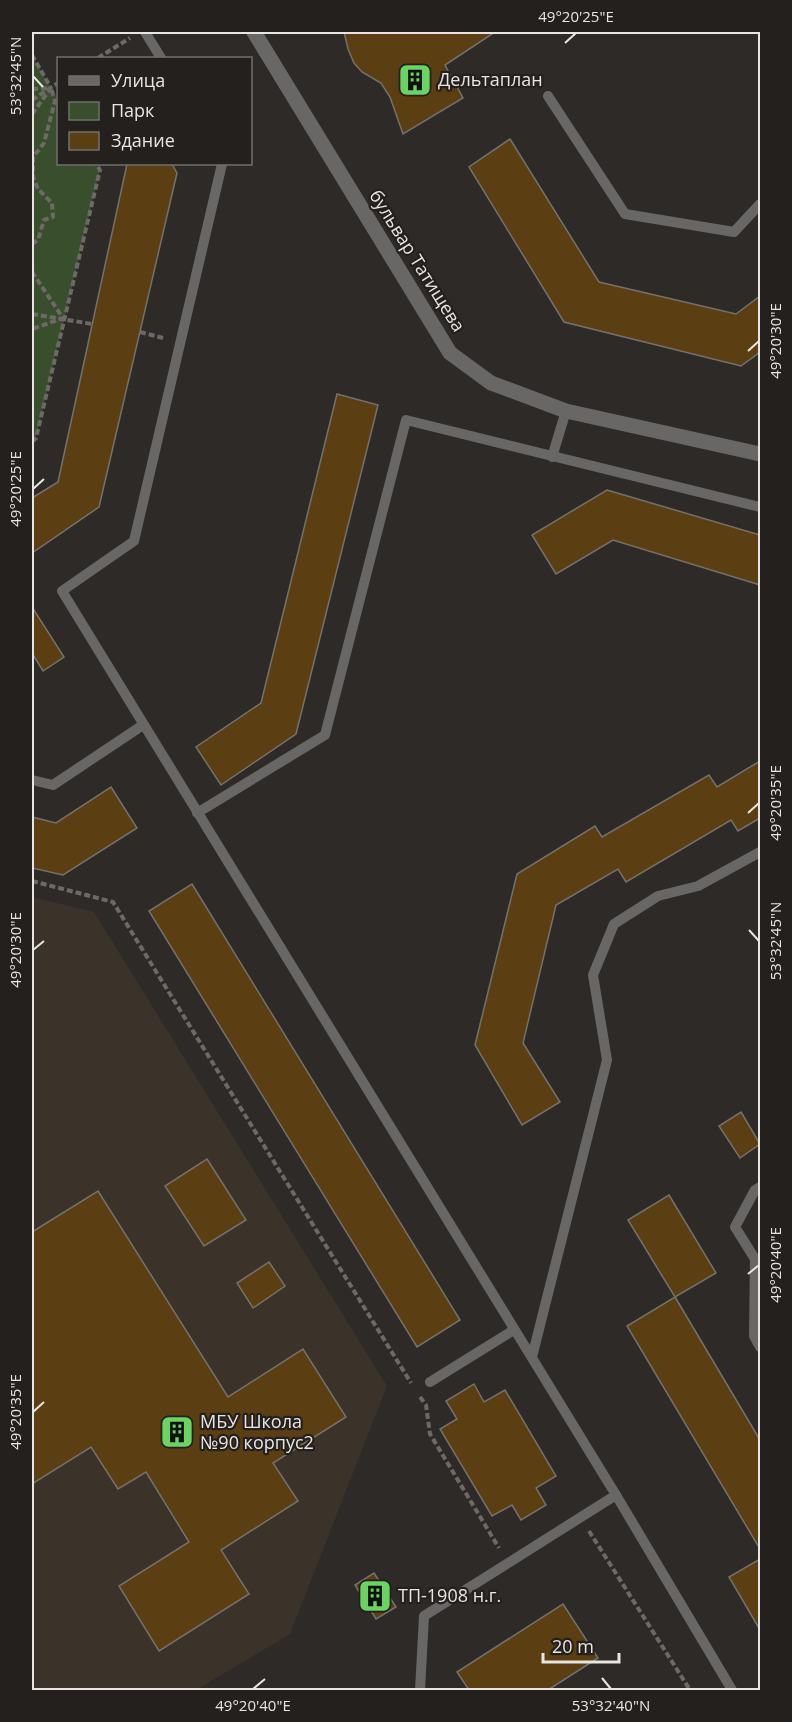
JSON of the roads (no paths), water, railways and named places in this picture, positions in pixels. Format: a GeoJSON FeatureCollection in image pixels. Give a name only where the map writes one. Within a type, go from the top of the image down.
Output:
{"type":"FeatureCollection","features":[{"type":"Feature","properties":{"kind":"street","name":"бульвар Татищева"},"geometry":{"type":"LineString","coordinates":[[254,32],[450,353],[491,383],[566,411],[760,454]]}},
{"type":"Feature","properties":{"kind":"lane"},"geometry":{"type":"LineString","coordinates":[[145,32],[160,57]]}},
{"type":"Feature","properties":{"kind":"lane"},"geometry":{"type":"LineString","coordinates":[[549,96],[625,214],[734,232],[760,204]]}},
{"type":"Feature","properties":{"kind":"lane"},"geometry":{"type":"LineString","coordinates":[[222,165],[134,541],[62,591],[616,1495],[732,1690]]}},
{"type":"Feature","properties":{"kind":"lane"},"geometry":{"type":"LineString","coordinates":[[552,456],[566,411]]}},
{"type":"Feature","properties":{"kind":"lane"},"geometry":{"type":"LineString","coordinates":[[197,813],[325,735],[406,420],[760,507]]}},
{"type":"Feature","properties":{"kind":"lane"},"geometry":{"type":"LineString","coordinates":[[32,780],[53,785],[143,726]]}},
{"type":"Feature","properties":{"kind":"lane"},"geometry":{"type":"LineString","coordinates":[[532,1358],[607,1060],[593,975],[614,924],[658,896],[698,886],[760,852]]}},
{"type":"Feature","properties":{"kind":"lane"},"geometry":{"type":"LineString","coordinates":[[760,1187],[755,1190],[735,1227],[754,1259],[753,1336],[760,1347]]}},
{"type":"Feature","properties":{"kind":"lane"},"geometry":{"type":"LineString","coordinates":[[430,1382],[514,1330]]}},
{"type":"Feature","properties":{"kind":"lane"},"geometry":{"type":"LineString","coordinates":[[420,1690],[424,1616],[616,1495]]}},
{"type":"Feature","properties":{"kind":"place","name":"Дельтаплан"},"geometry":{"type":"Point","coordinates":[415,80]}},
{"type":"Feature","properties":{"kind":"place","name":"МБУ Школа №90 корпус2"},"geometry":{"type":"Point","coordinates":[177,1432]}},
{"type":"Feature","properties":{"kind":"place","name":"ТП-1908 н.г."},"geometry":{"type":"Point","coordinates":[375,1596]}}]}
